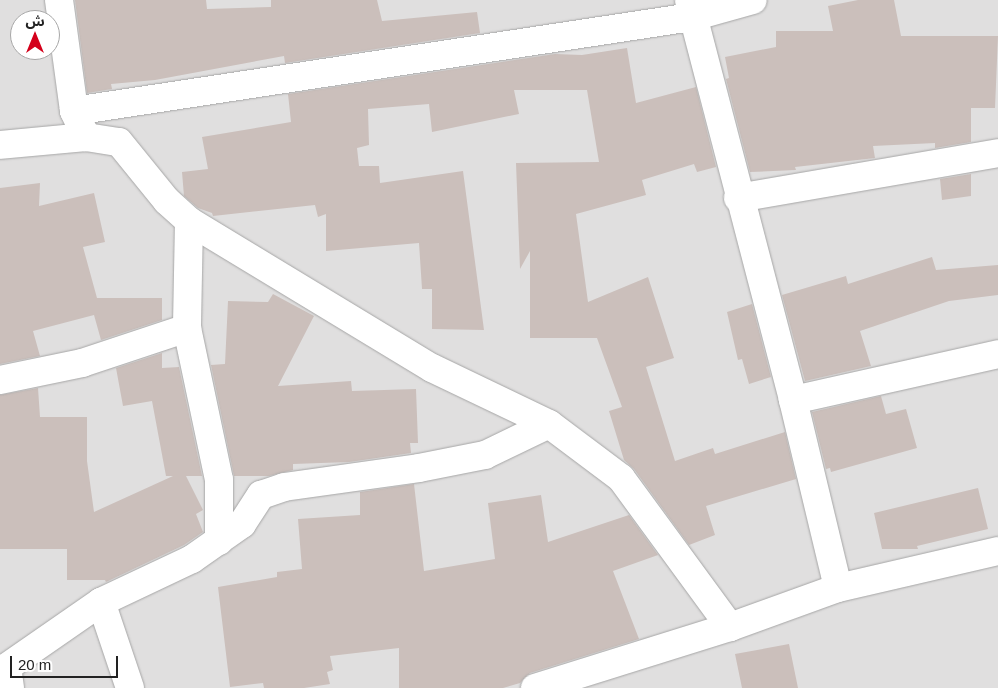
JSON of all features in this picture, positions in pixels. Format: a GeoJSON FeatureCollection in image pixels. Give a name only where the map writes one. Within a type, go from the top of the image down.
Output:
{"type":"FeatureCollection","features":[{"type":"Feature","properties":{"kind":"street"},"geometry":{"type":"LineString","coordinates":[[59,0],[74,111],[86,137]]}},
{"type":"Feature","properties":{"kind":"street"},"geometry":{"type":"LineString","coordinates":[[74,111],[691,8],[753,0]]}},
{"type":"Feature","properties":{"kind":"street"},"geometry":{"type":"LineString","coordinates":[[691,8],[738,198],[793,400],[838,588]]}},
{"type":"Feature","properties":{"kind":"street"},"geometry":{"type":"LineString","coordinates":[[0,145],[86,137],[119,142],[166,201],[189,221],[432,368],[549,424],[621,478],[730,628]]}},
{"type":"Feature","properties":{"kind":"street"},"geometry":{"type":"LineString","coordinates":[[738,198],[998,153]]}},
{"type":"Feature","properties":{"kind":"street"},"geometry":{"type":"LineString","coordinates":[[189,221],[188,328],[219,480],[219,541]]}},
{"type":"Feature","properties":{"kind":"street"},"geometry":{"type":"LineString","coordinates":[[0,380],[82,363],[188,328]]}},
{"type":"Feature","properties":{"kind":"street"},"geometry":{"type":"LineString","coordinates":[[793,400],[998,354]]}},
{"type":"Feature","properties":{"kind":"street"},"geometry":{"type":"LineString","coordinates":[[10,688],[7,668],[101,602],[192,559],[219,541],[242,524],[261,495],[284,486],[419,468],[485,455],[519,436],[549,424]]}},
{"type":"Feature","properties":{"kind":"street"},"geometry":{"type":"LineString","coordinates":[[535,688],[730,628],[838,588],[998,551]]}},
{"type":"Feature","properties":{"kind":"street"},"geometry":{"type":"LineString","coordinates":[[101,602],[130,688]]}},
{"type":"Feature","properties":{"kind":"shaded area"},"geometry":{"type":"Polygon","coordinates":[[[0,0],[998,0],[998,688],[0,688],[0,0]]]}},
{"type":"Feature","properties":{"kind":"building"},"geometry":{"type":"Polygon","coordinates":[[[75,0],[206,0],[207,9],[271,7],[271,0],[377,0],[382,21],[477,12],[480,33],[285,63],[284,56],[155,80],[111,84],[112,89],[87,93],[75,0]]]}},
{"type":"Feature","properties":{"kind":"building"},"geometry":{"type":"Polygon","coordinates":[[[858,0],[894,0],[901,36],[998,36],[995,108],[971,108],[971,142],[935,148],[935,143],[873,146],[875,158],[795,167],[796,170],[750,172],[726,79],[729,78],[725,57],[776,47],[776,31],[833,31],[828,6],[858,0]]]}},
{"type":"Feature","properties":{"kind":"building"},"geometry":{"type":"Polygon","coordinates":[[[627,48],[636,103],[696,87],[716,167],[697,172],[694,164],[642,180],[646,195],[576,214],[588,302],[648,277],[674,358],[646,367],[675,461],[713,448],[715,454],[785,432],[796,479],[706,506],[715,535],[689,545],[634,469],[624,460],[609,411],[622,407],[597,338],[530,338],[530,251],[520,269],[516,163],[599,162],[587,90],[514,90],[519,114],[432,132],[429,104],[368,109],[369,145],[357,148],[359,166],[379,166],[380,183],[463,171],[484,330],[432,329],[432,289],[422,289],[419,243],[326,251],[326,214],[318,217],[315,205],[213,216],[212,213],[198,208],[184,196],[182,172],[208,169],[202,137],[291,122],[288,94],[555,54],[582,55],[627,48]]]}},
{"type":"Feature","properties":{"kind":"building"},"geometry":{"type":"Polygon","coordinates":[[[971,174],[971,196],[942,200],[940,179],[971,174]]]}},
{"type":"Feature","properties":{"kind":"building"},"geometry":{"type":"Polygon","coordinates":[[[40,183],[39,206],[94,193],[105,242],[83,247],[97,298],[162,298],[162,320],[101,340],[94,315],[33,331],[40,356],[0,364],[0,188],[40,183]]]}},
{"type":"Feature","properties":{"kind":"building"},"geometry":{"type":"Polygon","coordinates":[[[932,257],[936,270],[998,265],[998,295],[949,301],[860,331],[871,366],[805,381],[782,295],[846,276],[848,284],[932,257]]]}},
{"type":"Feature","properties":{"kind":"building"},"geometry":{"type":"Polygon","coordinates":[[[273,294],[314,316],[278,386],[351,381],[352,391],[416,389],[418,443],[410,443],[411,453],[349,462],[293,464],[293,470],[269,476],[234,476],[211,365],[225,364],[228,301],[268,302],[273,294]]]}},
{"type":"Feature","properties":{"kind":"building"},"geometry":{"type":"Polygon","coordinates":[[[752,304],[771,377],[749,384],[742,359],[738,360],[727,312],[752,304]]]}},
{"type":"Feature","properties":{"kind":"building"},"geometry":{"type":"Polygon","coordinates":[[[162,353],[162,368],[179,367],[202,476],[186,476],[203,510],[196,514],[203,532],[184,545],[106,582],[105,580],[67,580],[67,549],[0,549],[0,395],[38,388],[40,417],[87,417],[87,461],[94,512],[173,476],[166,476],[152,401],[123,406],[116,368],[162,353]]]}},
{"type":"Feature","properties":{"kind":"building"},"geometry":{"type":"Polygon","coordinates":[[[881,396],[886,414],[906,409],[917,448],[831,472],[830,468],[826,469],[812,412],[881,396]]]}},
{"type":"Feature","properties":{"kind":"building"},"geometry":{"type":"Polygon","coordinates":[[[414,484],[424,571],[495,559],[488,503],[541,495],[548,542],[629,515],[658,555],[613,571],[639,639],[530,673],[520,683],[503,688],[399,688],[399,648],[330,656],[333,670],[327,672],[330,684],[304,688],[264,688],[263,683],[230,687],[218,587],[277,577],[277,572],[302,569],[298,519],[360,515],[360,492],[414,484]]]}},
{"type":"Feature","properties":{"kind":"building"},"geometry":{"type":"Polygon","coordinates":[[[978,488],[988,529],[917,546],[918,549],[882,549],[874,513],[978,488]]]}},
{"type":"Feature","properties":{"kind":"building"},"geometry":{"type":"Polygon","coordinates":[[[789,644],[798,688],[742,688],[735,654],[789,644]]]}}]}
